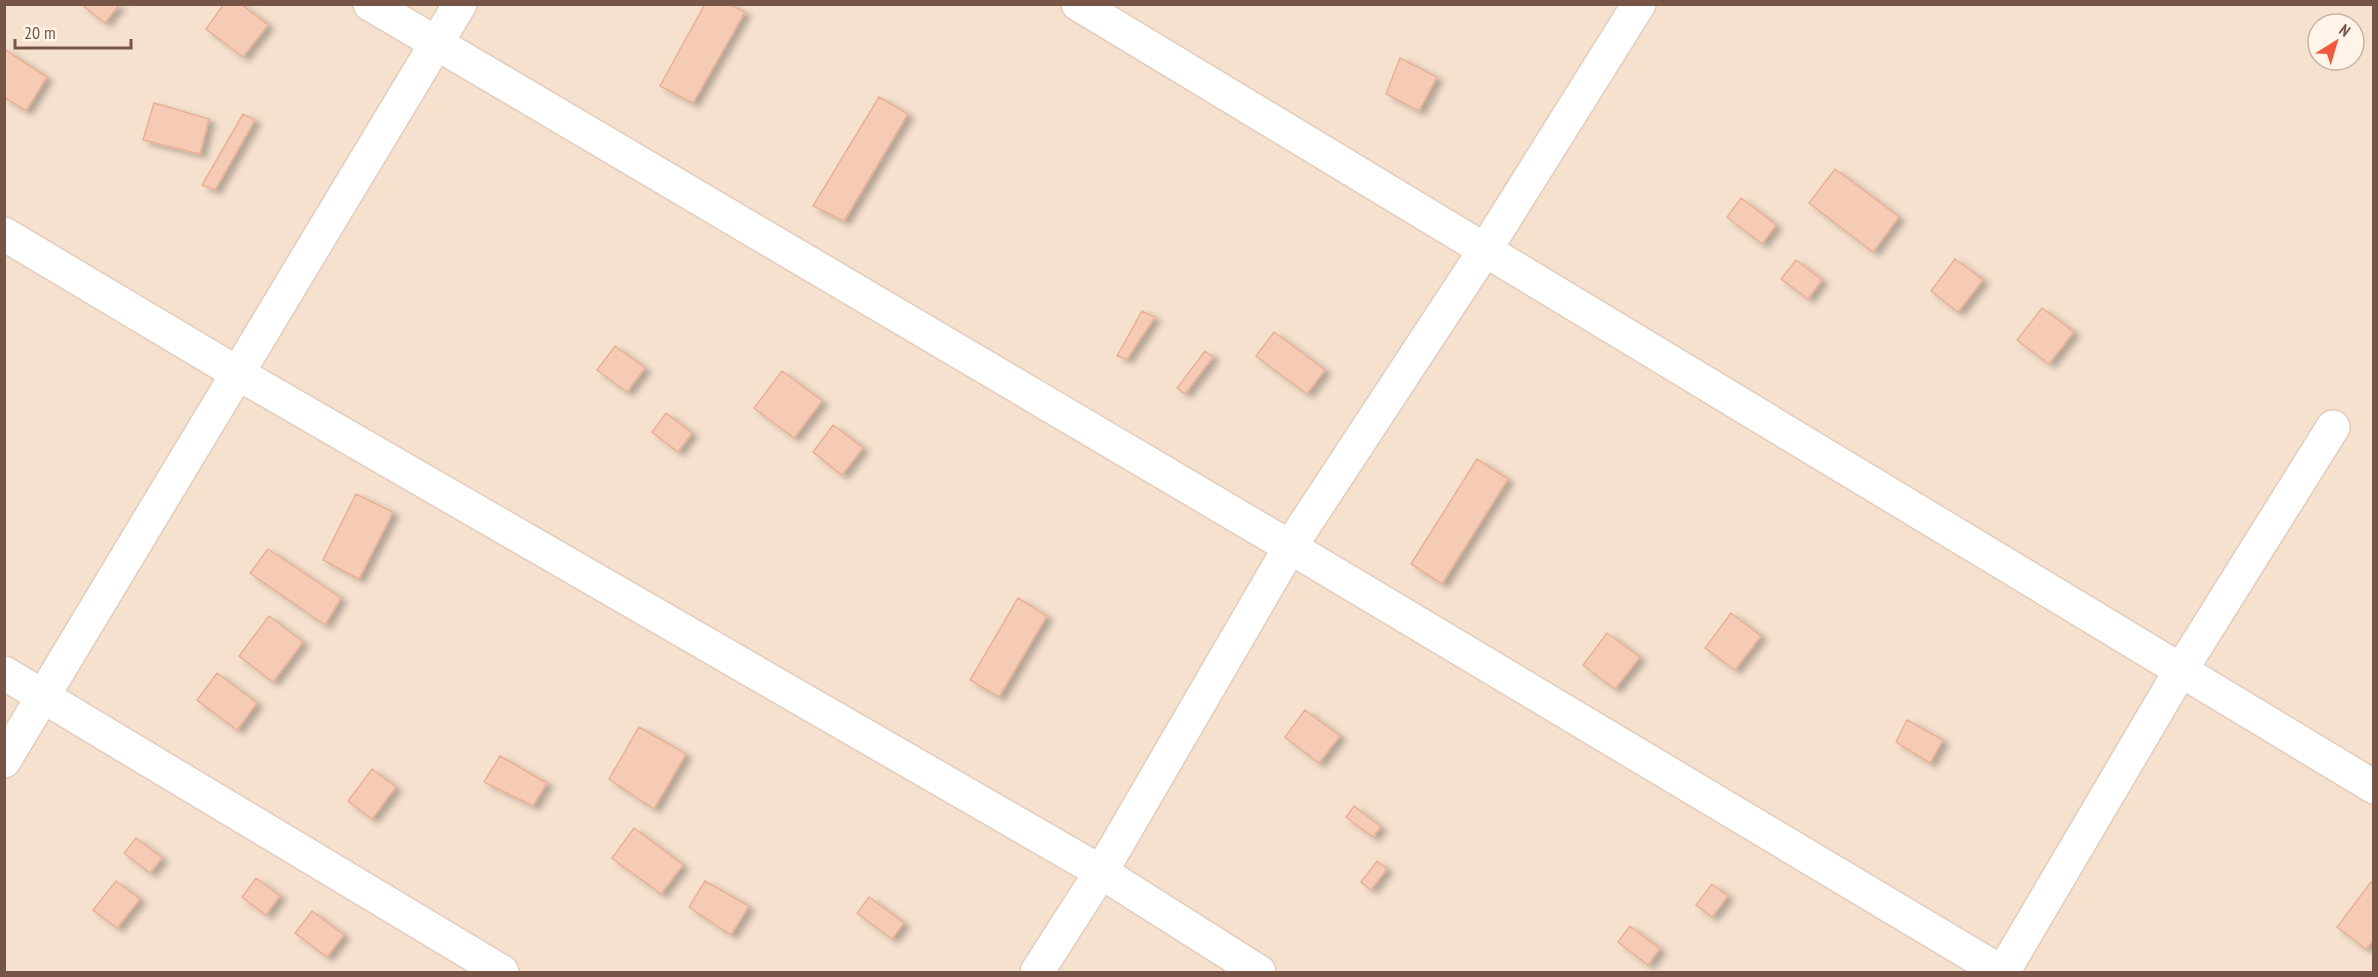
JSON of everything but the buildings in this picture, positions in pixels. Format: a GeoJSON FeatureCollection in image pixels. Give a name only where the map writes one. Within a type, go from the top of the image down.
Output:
{"type":"FeatureCollection","features":[{"type":"Feature","properties":{"kind":"street"},"geometry":{"type":"LineString","coordinates":[[369,4],[1290,547],[2002,972],[2181,670],[2333,427]]}},
{"type":"Feature","properties":{"kind":"street"},"geometry":{"type":"LineString","coordinates":[[4,761],[434,43],[460,4]]}},
{"type":"Feature","properties":{"kind":"street"},"geometry":{"type":"LineString","coordinates":[[1078,4],[2373,787]]}},
{"type":"Feature","properties":{"kind":"street"},"geometry":{"type":"LineString","coordinates":[[1037,972],[1101,872],[1290,547],[1485,250],[1640,4]]}},
{"type":"Feature","properties":{"kind":"street"},"geometry":{"type":"LineString","coordinates":[[4,234],[237,373],[1101,872],[1259,972]]}},
{"type":"Feature","properties":{"kind":"street"},"geometry":{"type":"LineString","coordinates":[[4,673],[502,972]]}},
{"type":"Feature","properties":{"kind":"shaded area"},"geometry":{"type":"Polygon","coordinates":[[[5,5],[2373,5],[2373,972],[5,972],[5,5]]]}}]}
